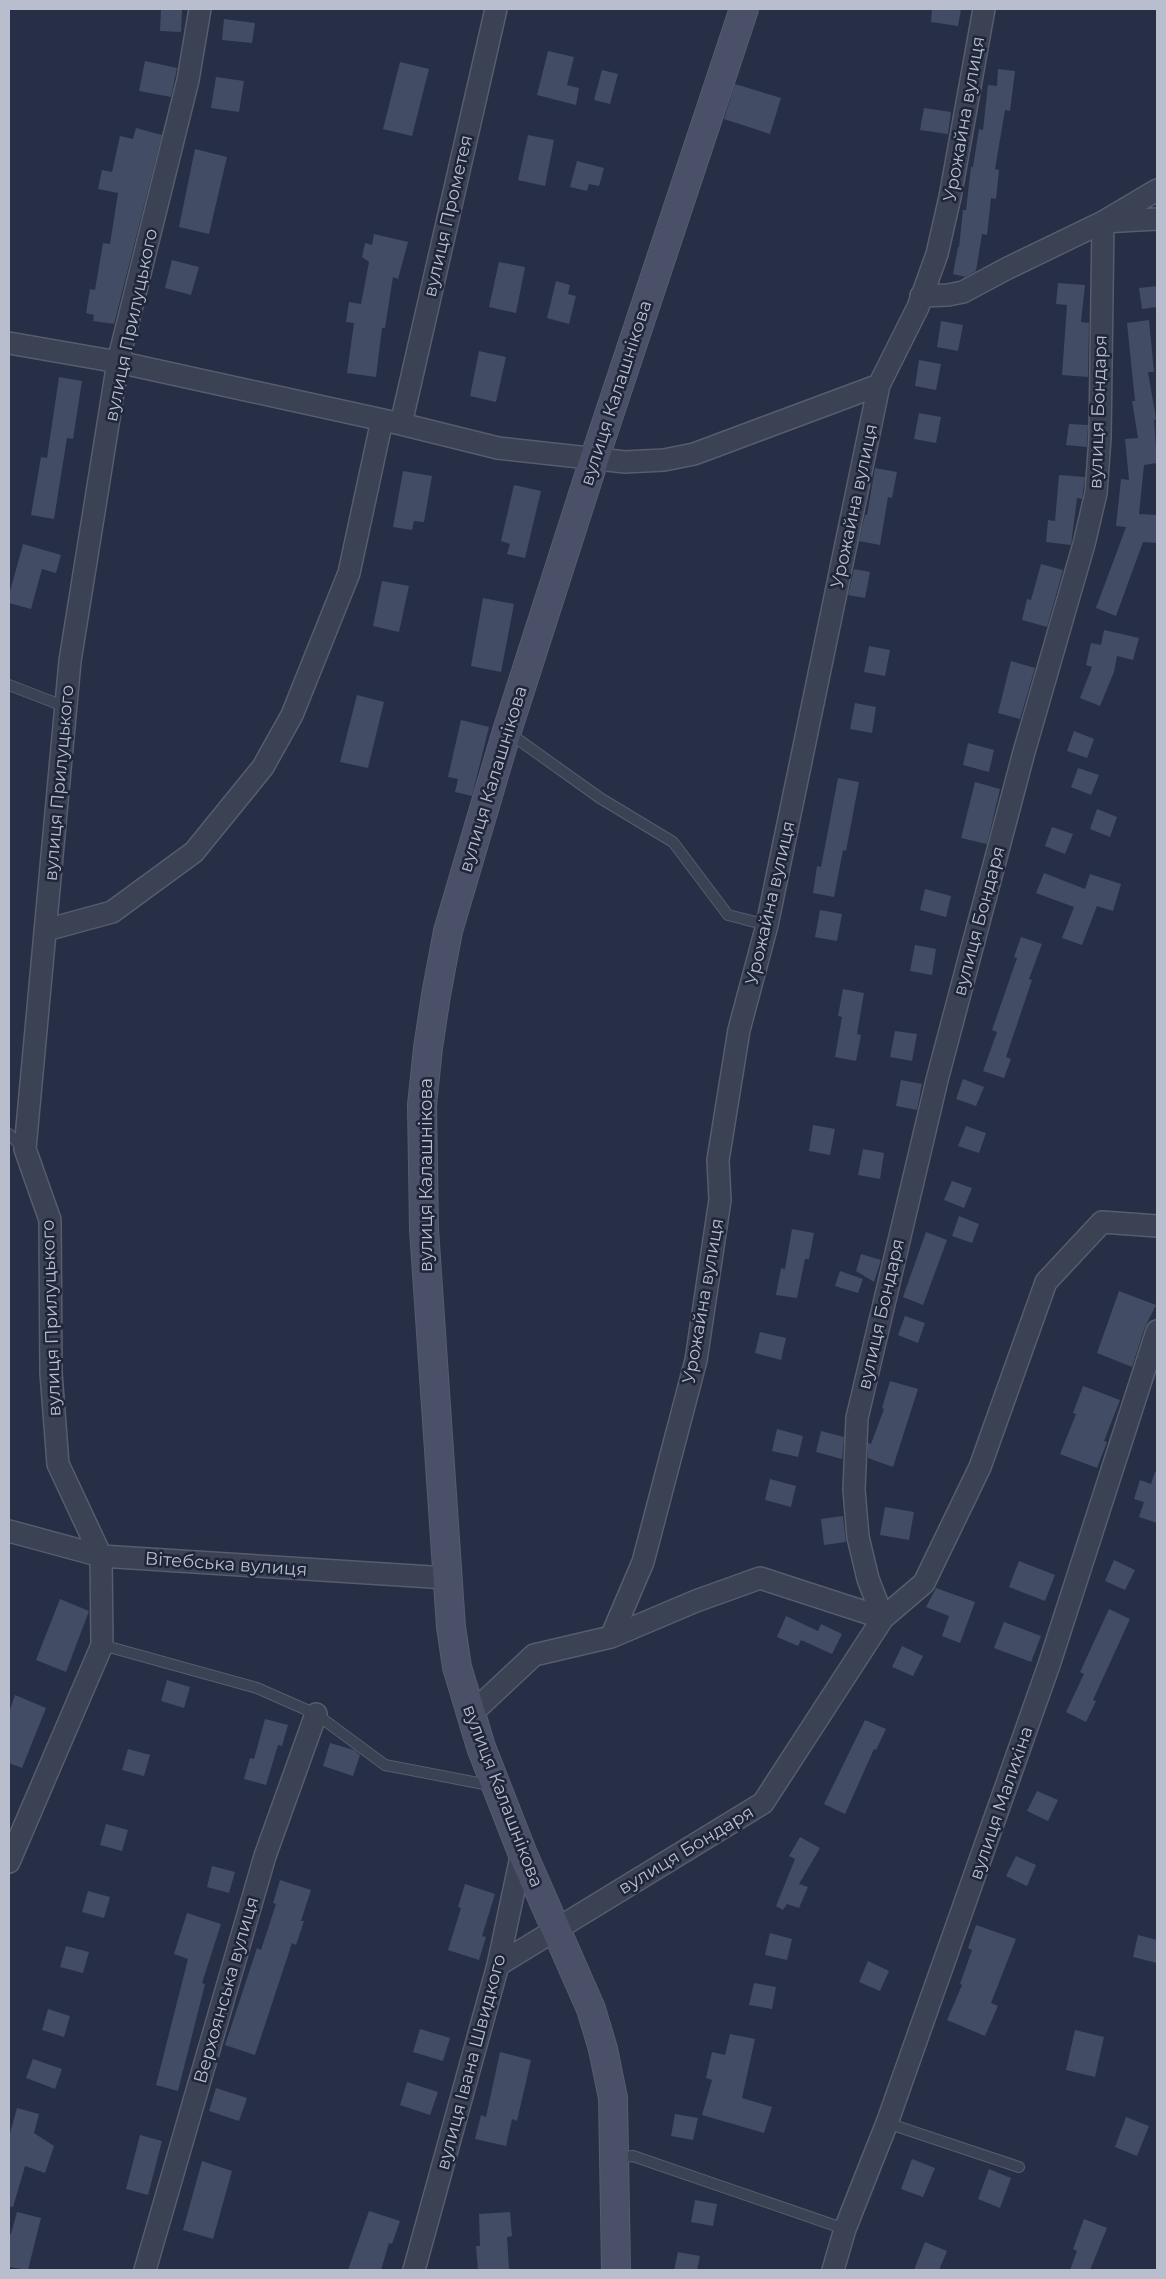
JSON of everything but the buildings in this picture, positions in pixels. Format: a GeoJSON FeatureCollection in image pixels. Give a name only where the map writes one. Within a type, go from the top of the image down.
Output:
{"type":"FeatureCollection","features":[{"type":"Feature","properties":{"kind":"street","name":"вулиця Прилуцького"},"geometry":{"type":"LineString","coordinates":[[101,1556],[58,1464],[51,1373],[50,1220],[25,1149],[70,661],[118,362],[188,80],[200,9]]}},
{"type":"Feature","properties":{"kind":"street","name":"вулиця Прометея"},"geometry":{"type":"LineString","coordinates":[[46,930],[112,912],[194,852],[263,767],[292,715],[349,573],[391,422],[496,9]]}},
{"type":"Feature","properties":{"kind":"street","name":"вулиця Калашнікова"},"geometry":{"type":"LineString","coordinates":[[616,2270],[612,2098],[604,2049],[591,2009],[495,1786],[470,1715],[454,1647],[447,1578],[424,1229],[422,1105],[429,1040],[448,931],[507,731],[595,457],[744,9]]}},
{"type":"Feature","properties":{"kind":"street","name":"Урожайна вулиця"},"geometry":{"type":"LineString","coordinates":[[611,1637],[643,1562],[696,1360],[720,1200],[718,1160],[739,1030],[767,925],[879,385],[922,296],[937,254],[950,197],[984,9]]}},
{"type":"Feature","properties":{"kind":"street"},"geometry":{"type":"LineString","coordinates":[[922,296],[948,295],[963,292],[1103,222],[1157,190]]}},
{"type":"Feature","properties":{"kind":"street"},"geometry":{"type":"LineString","coordinates":[[1103,222],[1157,219]]}},
{"type":"Feature","properties":{"kind":"street","name":"вулиця Бондаря"},"geometry":{"type":"LineString","coordinates":[[883,1618],[868,1579],[858,1537],[854,1490],[857,1418],[937,1080],[1024,752],[1084,544],[1096,494],[1100,438],[1103,222]]}},
{"type":"Feature","properties":{"kind":"street"},"geometry":{"type":"LineString","coordinates":[[9,343],[118,362],[391,422],[498,448],[595,457],[625,462],[664,460],[694,454],[879,385]]}},
{"type":"Feature","properties":{"kind":"street","name":"вулиця Бондаря"},"geometry":{"type":"LineString","coordinates":[[498,1965],[763,1802],[883,1618],[924,1583],[980,1467],[1046,1282],[1102,1222],[1157,1226]]}},
{"type":"Feature","properties":{"kind":"street","name":"вулиця Малихіна"},"geometry":{"type":"LineString","coordinates":[[833,2270],[845,2229],[887,2122],[1049,1665],[1157,1331]]}},
{"type":"Feature","properties":{"kind":"street","name":"Вітебська вулиця"},"geometry":{"type":"LineString","coordinates":[[9,1531],[101,1556],[447,1578]]}},
{"type":"Feature","properties":{"kind":"street"},"geometry":{"type":"LineString","coordinates":[[9,1862],[102,1645],[101,1556]]}},
{"type":"Feature","properties":{"kind":"street"},"geometry":{"type":"LineString","coordinates":[[470,1715],[534,1654],[611,1637],[696,1601],[760,1578],[883,1618]]}},
{"type":"Feature","properties":{"kind":"street","name":"Верхоянська вулиця"},"geometry":{"type":"LineString","coordinates":[[145,2270],[265,1856],[316,1714]]}},
{"type":"Feature","properties":{"kind":"street","name":"вулиця Івана Швидкого"},"geometry":{"type":"LineString","coordinates":[[414,2270],[498,1965],[522,1852]]}},
{"type":"Feature","properties":{"kind":"lane"},"geometry":{"type":"LineString","coordinates":[[9,685],[66,707]]}},
{"type":"Feature","properties":{"kind":"lane"},"geometry":{"type":"LineString","coordinates":[[507,731],[600,798],[673,842],[728,915],[767,925]]}},
{"type":"Feature","properties":{"kind":"lane"},"geometry":{"type":"LineString","coordinates":[[9,1134],[25,1149]]}},
{"type":"Feature","properties":{"kind":"lane"},"geometry":{"type":"LineString","coordinates":[[102,1645],[257,1688],[316,1714],[386,1764],[495,1786]]}},
{"type":"Feature","properties":{"kind":"lane"},"geometry":{"type":"LineString","coordinates":[[887,2122],[1018,2167]]}},
{"type":"Feature","properties":{"kind":"lane"},"geometry":{"type":"LineString","coordinates":[[614,2159],[633,2156],[845,2229]]}}]}
